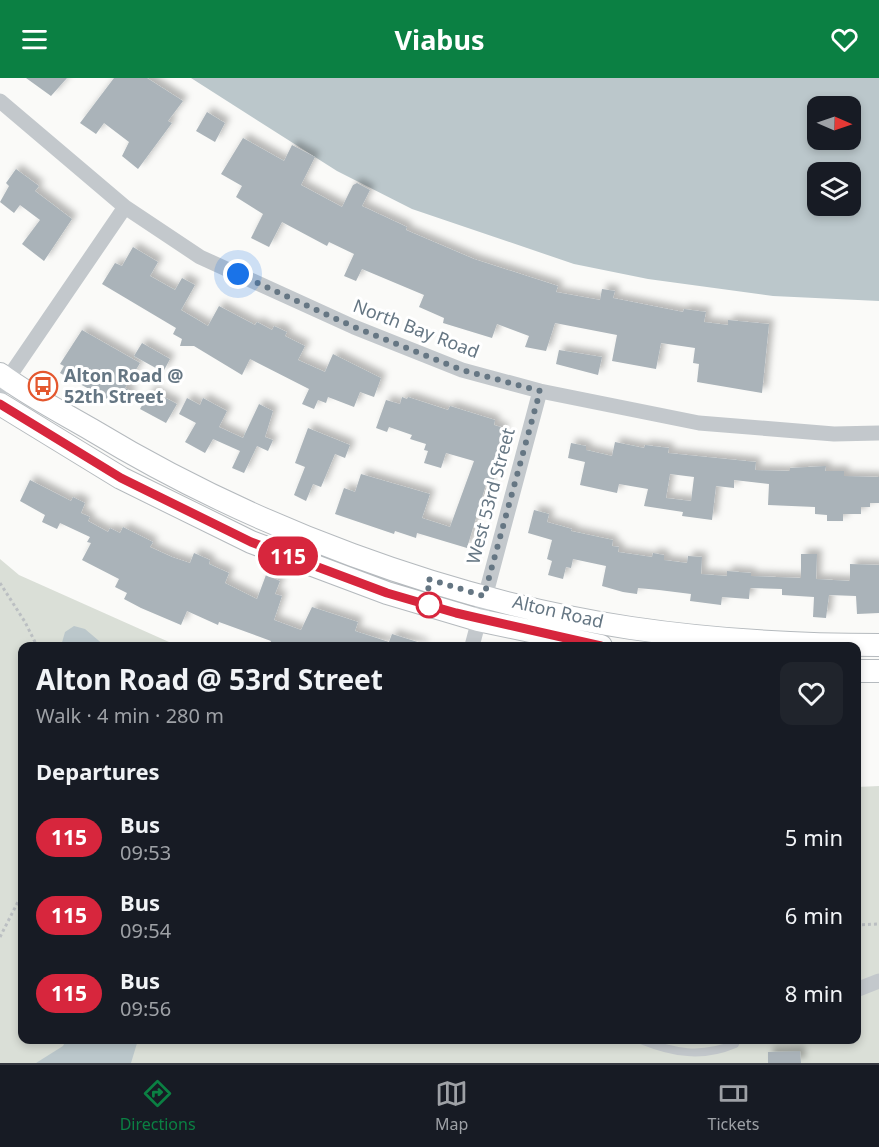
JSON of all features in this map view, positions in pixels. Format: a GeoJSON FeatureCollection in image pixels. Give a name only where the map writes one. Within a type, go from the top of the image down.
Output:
{"type":"FeatureCollection","features":[{"type":"Feature","properties":{"kind":"main road","name":"Alton Road"},"geometry":{"type":"LineString","coordinates":[[2,381],[130,453],[274,524],[391,568],[484,596],[633,628],[760,640],[808,642]]}},
{"type":"Feature","properties":{"kind":"main road","name":"Alton Road"},"geometry":{"type":"LineString","coordinates":[[0,404],[121,478],[251,542],[387,593],[478,620],[582,642]]}},
{"type":"Feature","properties":{"kind":"main road","name":"Alton Road"},"geometry":{"type":"LineString","coordinates":[[861,644],[879,645]]}},
{"type":"Feature","properties":{"kind":"main road"},"geometry":{"type":"LineString","coordinates":[[861,671],[879,671]]}},
{"type":"Feature","properties":{"kind":"street","name":"North Bay Road"},"geometry":{"type":"LineString","coordinates":[[0,101],[125,207],[200,257],[354,327],[462,370],[540,391],[699,423],[834,434],[879,433]]}},
{"type":"Feature","properties":{"kind":"street"},"geometry":{"type":"LineString","coordinates":[[2,381],[125,207]]}},
{"type":"Feature","properties":{"kind":"street","name":"West 53rd Street"},"geometry":{"type":"LineString","coordinates":[[473,642],[540,391]]}},
{"type":"Feature","properties":{"kind":"street"},"geometry":{"type":"LineString","coordinates":[[861,988],[879,981]]}},
{"type":"Feature","properties":{"kind":"lane"},"geometry":{"type":"LineString","coordinates":[[651,1044],[671,1052],[723,1049],[735,1044]]}},
{"type":"Feature","properties":{"kind":"path"},"geometry":{"type":"LineString","coordinates":[[0,583],[20,612],[35,642]]}},
{"type":"Feature","properties":{"kind":"path"},"geometry":{"type":"LineString","coordinates":[[0,937],[18,902]]}},
{"type":"Feature","properties":{"kind":"path"},"geometry":{"type":"LineString","coordinates":[[861,925],[879,924]]}},
{"type":"Feature","properties":{"kind":"shaded area"},"geometry":{"type":"Polygon","coordinates":[[[191,78],[879,78],[879,301],[773,296],[648,279],[574,264],[412,209],[337,171],[191,78]]]}},
{"type":"Feature","properties":{"kind":"shaded area"},"geometry":{"type":"Polygon","coordinates":[[[0,559],[19,575],[169,642],[18,642],[18,1044],[861,1044],[861,787],[879,786],[879,1063],[0,1063],[0,559]]]}},
{"type":"Feature","properties":{"kind":"shaded area"},"geometry":{"type":"Polygon","coordinates":[[[74,626],[85,629],[100,642],[62,642],[65,632],[74,626]]]}},
{"type":"Feature","properties":{"kind":"shaded area"},"geometry":{"type":"Polygon","coordinates":[[[64,1044],[137,1044],[131,1063],[36,1063],[64,1044]]]}},
{"type":"Feature","properties":{"kind":"building"},"geometry":{"type":"Polygon","coordinates":[[[26,78],[67,78],[51,96],[26,78]]]}},
{"type":"Feature","properties":{"kind":"building"},"geometry":{"type":"Polygon","coordinates":[[[114,78],[147,78],[183,101],[168,121],[172,123],[138,169],[122,156],[129,142],[104,123],[96,134],[80,123],[114,78]]]}},
{"type":"Feature","properties":{"kind":"building"},"geometry":{"type":"Polygon","coordinates":[[[207,112],[225,123],[215,142],[196,131],[207,112]]]}},
{"type":"Feature","properties":{"kind":"building"},"geometry":{"type":"Polygon","coordinates":[[[243,138],[284,161],[292,145],[315,157],[301,185],[342,207],[353,185],[357,183],[370,190],[362,206],[407,227],[406,230],[474,259],[558,286],[556,292],[600,300],[602,289],[615,291],[613,298],[683,312],[684,309],[706,312],[704,322],[728,325],[728,320],[769,324],[762,393],[697,382],[699,364],[693,363],[695,348],[661,343],[656,369],[612,361],[617,335],[555,323],[546,351],[525,347],[529,336],[497,324],[492,338],[443,323],[444,318],[419,307],[424,295],[362,269],[356,281],[344,276],[354,254],[329,242],[327,246],[282,222],[269,247],[251,238],[263,214],[236,197],[242,186],[221,174],[243,138]]]}},
{"type":"Feature","properties":{"kind":"building"},"geometry":{"type":"Polygon","coordinates":[[[16,169],[39,186],[35,191],[72,219],[44,261],[22,244],[40,220],[20,205],[14,213],[0,202],[9,186],[6,183],[16,169]]]}},
{"type":"Feature","properties":{"kind":"building"},"geometry":{"type":"Polygon","coordinates":[[[133,247],[158,262],[150,276],[175,290],[182,278],[195,285],[181,310],[208,326],[219,306],[255,325],[257,322],[272,330],[274,326],[287,332],[285,336],[305,346],[298,360],[325,372],[333,354],[381,378],[374,397],[360,392],[354,407],[328,397],[326,403],[318,400],[314,409],[302,404],[309,389],[250,359],[242,375],[194,346],[180,346],[182,339],[173,334],[176,328],[102,284],[115,263],[122,266],[133,247]]]}},
{"type":"Feature","properties":{"kind":"building"},"geometry":{"type":"Polygon","coordinates":[[[82,330],[140,363],[125,388],[132,392],[126,402],[111,397],[109,400],[60,373],[64,366],[60,364],[82,330]]]}},
{"type":"Feature","properties":{"kind":"building"},"geometry":{"type":"Polygon","coordinates":[[[142,343],[170,359],[163,372],[134,356],[142,343]]]}},
{"type":"Feature","properties":{"kind":"building"},"geometry":{"type":"Polygon","coordinates":[[[559,350],[602,357],[598,375],[556,364],[559,350]]]}},
{"type":"Feature","properties":{"kind":"building"},"geometry":{"type":"Polygon","coordinates":[[[151,390],[177,404],[166,423],[140,409],[151,390]]]}},
{"type":"Feature","properties":{"kind":"building"},"geometry":{"type":"Polygon","coordinates":[[[402,397],[448,410],[450,406],[495,420],[494,425],[504,428],[494,461],[499,463],[493,483],[487,481],[467,548],[417,533],[416,538],[395,531],[394,534],[335,514],[344,488],[355,492],[361,474],[430,494],[422,518],[450,527],[474,461],[446,453],[441,468],[424,463],[428,451],[424,450],[426,444],[410,439],[412,435],[389,427],[387,432],[376,428],[386,400],[400,404],[402,397]]]}},
{"type":"Feature","properties":{"kind":"building"},"geometry":{"type":"Polygon","coordinates":[[[187,398],[200,405],[203,398],[227,411],[219,427],[243,438],[259,404],[273,411],[265,437],[273,440],[268,451],[257,446],[244,473],[232,468],[240,451],[213,439],[205,453],[185,442],[196,423],[179,414],[187,398]]]}},
{"type":"Feature","properties":{"kind":"building"},"geometry":{"type":"Polygon","coordinates":[[[308,428],[350,445],[345,458],[335,454],[321,487],[313,484],[306,501],[294,495],[305,467],[295,463],[308,428]]]}},
{"type":"Feature","properties":{"kind":"building"},"geometry":{"type":"Polygon","coordinates":[[[615,442],[644,448],[645,445],[669,448],[668,453],[756,462],[755,470],[790,471],[790,468],[826,466],[825,471],[844,471],[844,476],[879,477],[879,503],[870,503],[870,507],[861,507],[861,514],[843,514],[843,521],[827,521],[827,515],[815,514],[815,507],[768,505],[769,484],[734,480],[734,488],[716,486],[712,520],[682,516],[683,512],[644,506],[648,489],[619,484],[617,493],[580,485],[585,462],[568,458],[571,443],[586,446],[586,450],[612,456],[615,442]],[[670,474],[666,498],[691,501],[694,477],[670,474]]]}},
{"type":"Feature","properties":{"kind":"building"},"geometry":{"type":"Polygon","coordinates":[[[30,480],[71,501],[73,497],[85,503],[81,513],[90,517],[88,521],[108,532],[110,528],[120,533],[123,527],[153,542],[150,547],[172,557],[190,563],[194,553],[210,560],[209,564],[229,573],[225,583],[257,599],[266,575],[280,581],[275,594],[282,596],[274,620],[301,630],[312,607],[358,622],[355,631],[389,642],[271,642],[219,622],[218,625],[187,611],[181,625],[124,599],[127,593],[115,587],[119,579],[82,560],[91,543],[87,542],[90,537],[60,523],[57,529],[42,522],[45,515],[20,501],[30,480]]]}},
{"type":"Feature","properties":{"kind":"building"},"geometry":{"type":"Polygon","coordinates":[[[534,510],[549,514],[547,522],[572,529],[571,531],[613,540],[612,546],[619,547],[618,552],[652,557],[653,553],[664,555],[664,560],[687,563],[688,556],[702,557],[701,574],[727,576],[727,571],[751,573],[751,576],[801,578],[801,554],[817,554],[816,579],[850,581],[850,564],[879,565],[879,613],[857,614],[856,596],[829,595],[826,618],[813,617],[814,597],[782,595],[782,589],[750,588],[749,599],[722,597],[721,605],[690,601],[691,594],[638,588],[637,594],[623,592],[602,586],[606,566],[573,559],[571,568],[566,567],[563,579],[548,575],[552,561],[547,559],[552,540],[528,533],[534,510]]]}},
{"type":"Feature","properties":{"kind":"building"},"geometry":{"type":"Polygon","coordinates":[[[392,634],[418,642],[389,642],[392,634]]]}},
{"type":"Feature","properties":{"kind":"building"},"geometry":{"type":"Polygon","coordinates":[[[800,1051],[801,1063],[768,1063],[768,1052],[800,1051]]]}},
{"type":"Feature","properties":{"kind":"bus line","name":"115"},"geometry":{"type":"LineString","coordinates":[[0,404],[121,478],[251,542],[387,593],[478,620],[582,642]]}},
{"type":"Feature","properties":{"kind":"place","name":"Alton Road @ 52th Street"},"geometry":{"type":"Point","coordinates":[43,386]}},
{"type":"Feature","properties":{"kind":"route"},"geometry":{"type":"LineString","coordinates":[[238,274],[354,327],[462,370],[540,391],[484,596],[428,579],[429,605]]}}]}
